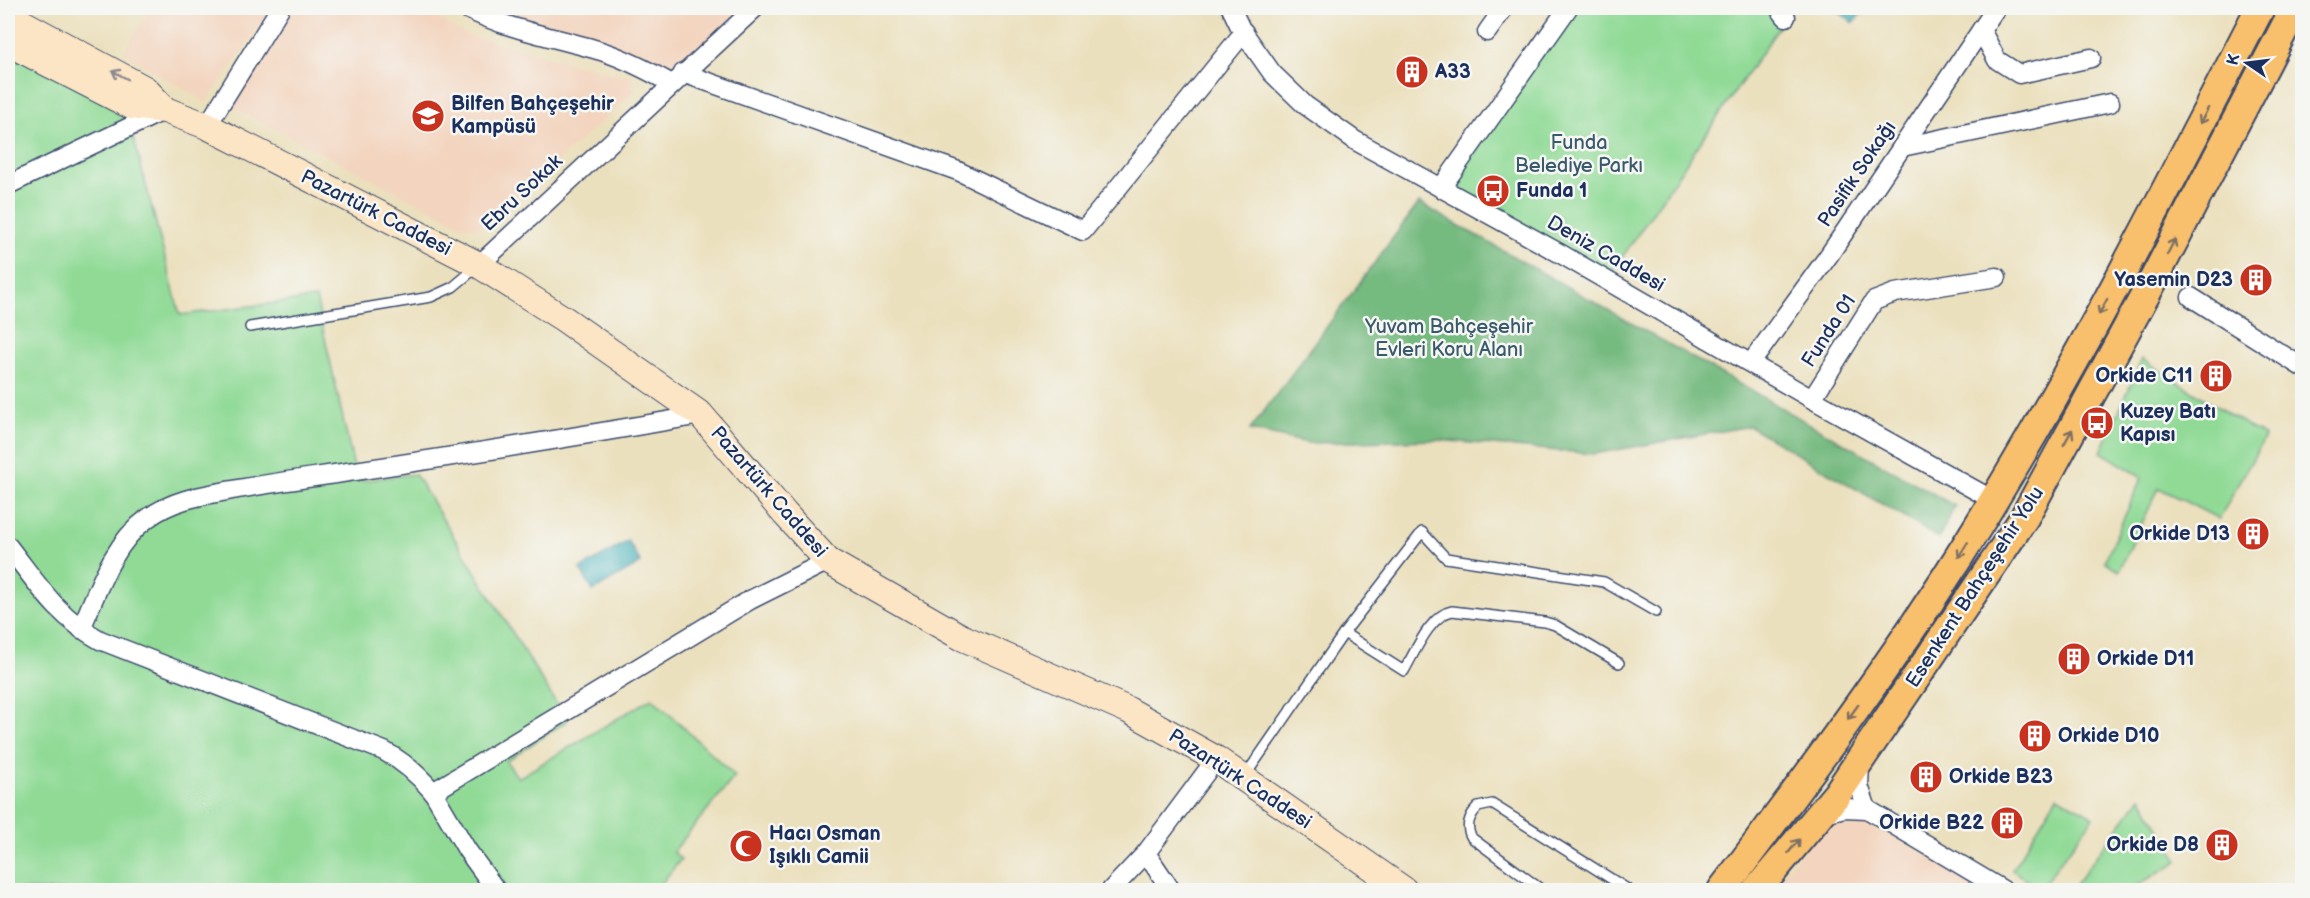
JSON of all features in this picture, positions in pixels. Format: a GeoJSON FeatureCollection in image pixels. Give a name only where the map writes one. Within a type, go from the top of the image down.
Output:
{"type":"FeatureCollection","features":[{"type":"Feature","properties":{"kind":"main road","name":"Esenkent Bahçeşehir Yolu"},"geometry":{"type":"LineString","coordinates":[[1722,891],[1893,656],[1993,500],[2101,311],[2260,8]]}},
{"type":"Feature","properties":{"kind":"main road","name":"Esenkent Bahçeşehir Yolu"},"geometry":{"type":"LineString","coordinates":[[1757,891],[1820,815],[1860,761],[2024,518],[2154,279],[2295,8]]}},
{"type":"Feature","properties":{"kind":"main road"},"geometry":{"type":"LineString","coordinates":[[1993,500],[2024,518]]}},
{"type":"Feature","properties":{"kind":"street"},"geometry":{"type":"LineString","coordinates":[[207,126],[280,8]]}},
{"type":"Feature","properties":{"kind":"street"},"geometry":{"type":"LineString","coordinates":[[465,8],[511,27],[601,51],[644,68],[958,171],[1083,231],[1244,32]]}},
{"type":"Feature","properties":{"kind":"street","name":"Ebru Sokak"},"geometry":{"type":"LineString","coordinates":[[479,265],[677,78],[755,8]]}},
{"type":"Feature","properties":{"kind":"street","name":"Deniz Caddesi"},"geometry":{"type":"LineString","coordinates":[[1231,8],[1244,32],[1272,73],[1305,105],[1356,141],[1993,500]]}},
{"type":"Feature","properties":{"kind":"street"},"geometry":{"type":"LineString","coordinates":[[1487,32],[1504,8]]}},
{"type":"Feature","properties":{"kind":"street"},"geometry":{"type":"LineString","coordinates":[[1441,188],[1568,8]]}},
{"type":"Feature","properties":{"kind":"street","name":"Pasifik Sokağı"},"geometry":{"type":"LineString","coordinates":[[1751,363],[1829,255],[1996,8]]}},
{"type":"Feature","properties":{"kind":"street","name":"Pazartürk Caddesi"},"geometry":{"type":"LineString","coordinates":[[8,16],[146,88],[165,110]]}},
{"type":"Feature","properties":{"kind":"street"},"geometry":{"type":"LineString","coordinates":[[1981,30],[1997,60],[2019,74],[2091,58]]}},
{"type":"Feature","properties":{"kind":"street","name":"Pazartürk Caddesi"},"geometry":{"type":"LineString","coordinates":[[8,43],[131,106],[165,110],[207,126],[479,265],[564,319],[701,415],[828,561],[961,637],[1128,710],[1216,759],[1404,891]]}},
{"type":"Feature","properties":{"kind":"street"},"geometry":{"type":"LineString","coordinates":[[1902,147],[2110,104]]}},
{"type":"Feature","properties":{"kind":"street"},"geometry":{"type":"LineString","coordinates":[[8,185],[165,110]]}},
{"type":"Feature","properties":{"kind":"street","name":"Funda 01"},"geometry":{"type":"LineString","coordinates":[[1812,399],[1874,301],[1895,293],[1997,277]]}},
{"type":"Feature","properties":{"kind":"street"},"geometry":{"type":"LineString","coordinates":[[2191,297],[2302,367]]}},
{"type":"Feature","properties":{"kind":"street"},"geometry":{"type":"LineString","coordinates":[[81,629],[110,565],[131,532],[166,506],[189,498],[288,480],[571,438],[701,415]]}},
{"type":"Feature","properties":{"kind":"street"},"geometry":{"type":"LineString","coordinates":[[8,546],[52,603],[81,629],[100,640],[384,752],[404,762],[433,792],[466,850],[495,891]]}},
{"type":"Feature","properties":{"kind":"street"},"geometry":{"type":"LineString","coordinates":[[433,792],[750,600],[828,561]]}},
{"type":"Feature","properties":{"kind":"street"},"geometry":{"type":"LineString","coordinates":[[1111,891],[1146,853],[1216,759]]}},
{"type":"Feature","properties":{"kind":"street"},"geometry":{"type":"LineString","coordinates":[[1860,761],[1859,786],[1867,809]]}},
{"type":"Feature","properties":{"kind":"street"},"geometry":{"type":"LineString","coordinates":[[1820,815],[1844,808],[1867,809],[2003,891]]}},
{"type":"Feature","properties":{"kind":"street"},"geometry":{"type":"LineString","coordinates":[[1146,853],[1171,891]]}},
{"type":"Feature","properties":{"kind":"lane"},"geometry":{"type":"LineString","coordinates":[[250,327],[431,297],[453,287],[479,265]]}},
{"type":"Feature","properties":{"kind":"lane"},"geometry":{"type":"LineString","coordinates":[[1244,778],[1344,633],[1422,532],[1446,558],[1604,582],[1656,612]]}},
{"type":"Feature","properties":{"kind":"lane"},"geometry":{"type":"LineString","coordinates":[[1344,633],[1404,670],[1434,621],[1444,613],[1452,611],[1555,625],[1619,663]]}},
{"type":"Feature","properties":{"kind":"lane"},"geometry":{"type":"LineString","coordinates":[[1542,891],[1472,838],[1468,831],[1468,822],[1478,807],[1492,804],[1629,891]]}},
{"type":"Feature","properties":{"kind":"shaded area"},"geometry":{"type":"Polygon","coordinates":[[[151,8],[273,8],[206,102],[123,53],[151,8]]]}},
{"type":"Feature","properties":{"kind":"shaded area","name":"Bilfen Bahçeşehir Kampüsü"},"geometry":{"type":"Polygon","coordinates":[[[295,8],[420,8],[467,35],[630,78],[635,91],[489,223],[476,228],[462,225],[228,105],[295,8]]]}},
{"type":"Feature","properties":{"kind":"shaded area"},"geometry":{"type":"Polygon","coordinates":[[[465,8],[755,8],[672,84],[465,8]]]}},
{"type":"Feature","properties":{"kind":"shaded area"},"geometry":{"type":"Polygon","coordinates":[[[1845,817],[1862,821],[1994,890],[1769,890],[1827,823],[1845,817]]]}},
{"type":"Feature","properties":{"kind":"green space","name":"Funda Belediye Parkı"},"geometry":{"type":"Polygon","coordinates":[[[1568,8],[1779,8],[1786,17],[1606,281],[1441,188],[1568,8]]]}},
{"type":"Feature","properties":{"kind":"green space"},"geometry":{"type":"Polygon","coordinates":[[[8,33],[128,117],[180,315],[316,298],[357,481],[415,474],[567,721],[506,761],[518,778],[652,698],[735,776],[673,852],[681,859],[656,890],[8,890],[8,33]]]}},
{"type":"Feature","properties":{"kind":"green space","name":"Yuvam Bahçeşehir Evleri Koru Alanı"},"geometry":{"type":"Polygon","coordinates":[[[1419,203],[1955,506],[1939,538],[1750,426],[1594,454],[1438,440],[1308,443],[1250,430],[1419,203]]]}},
{"type":"Feature","properties":{"kind":"green space"},"geometry":{"type":"Polygon","coordinates":[[[2142,359],[2265,437],[2219,519],[2159,488],[2119,571],[2105,561],[2142,477],[2101,452],[2142,359]]]}},
{"type":"Feature","properties":{"kind":"green space"},"geometry":{"type":"Polygon","coordinates":[[[2057,796],[2094,817],[2040,889],[2012,870],[2057,796]]]}},
{"type":"Feature","properties":{"kind":"green space"},"geometry":{"type":"Polygon","coordinates":[[[2141,797],[2178,861],[2130,890],[2071,890],[2141,797]]]}},
{"type":"Feature","properties":{"kind":"water"},"geometry":{"type":"Polygon","coordinates":[[[1834,8],[1866,8],[1853,23],[1834,8]]]}},
{"type":"Feature","properties":{"kind":"water"},"geometry":{"type":"Polygon","coordinates":[[[628,541],[641,563],[593,591],[580,569],[628,541]]]}},
{"type":"Feature","properties":{"kind":"place","name":"A33"},"geometry":{"type":"Point","coordinates":[1412,72]}},
{"type":"Feature","properties":{"kind":"place","name":"Bilfen Bahçeşehir Kampüsü"},"geometry":{"type":"Point","coordinates":[428,116]}},
{"type":"Feature","properties":{"kind":"place","name":"Funda 1"},"geometry":{"type":"Point","coordinates":[1493,191]}},
{"type":"Feature","properties":{"kind":"place","name":"Yasemin D23"},"geometry":{"type":"Point","coordinates":[2256,280]}},
{"type":"Feature","properties":{"kind":"place","name":"Orkide C11"},"geometry":{"type":"Point","coordinates":[2216,376]}},
{"type":"Feature","properties":{"kind":"place","name":"Kuzey Batı Kapısı"},"geometry":{"type":"Point","coordinates":[2097,423]}},
{"type":"Feature","properties":{"kind":"place","name":"Orkide D13"},"geometry":{"type":"Point","coordinates":[2253,534]}},
{"type":"Feature","properties":{"kind":"place","name":"Orkide D11"},"geometry":{"type":"Point","coordinates":[2074,659]}},
{"type":"Feature","properties":{"kind":"place","name":"Orkide D10"},"geometry":{"type":"Point","coordinates":[2035,736]}},
{"type":"Feature","properties":{"kind":"place","name":"Orkide B23"},"geometry":{"type":"Point","coordinates":[1926,777]}},
{"type":"Feature","properties":{"kind":"place","name":"Orkide B22"},"geometry":{"type":"Point","coordinates":[2007,823]}},
{"type":"Feature","properties":{"kind":"place","name":"Orkide D8"},"geometry":{"type":"Point","coordinates":[2222,845]}},
{"type":"Feature","properties":{"kind":"place","name":"Hacı Osman Işıklı Camii"},"geometry":{"type":"Point","coordinates":[746,846]}}]}
